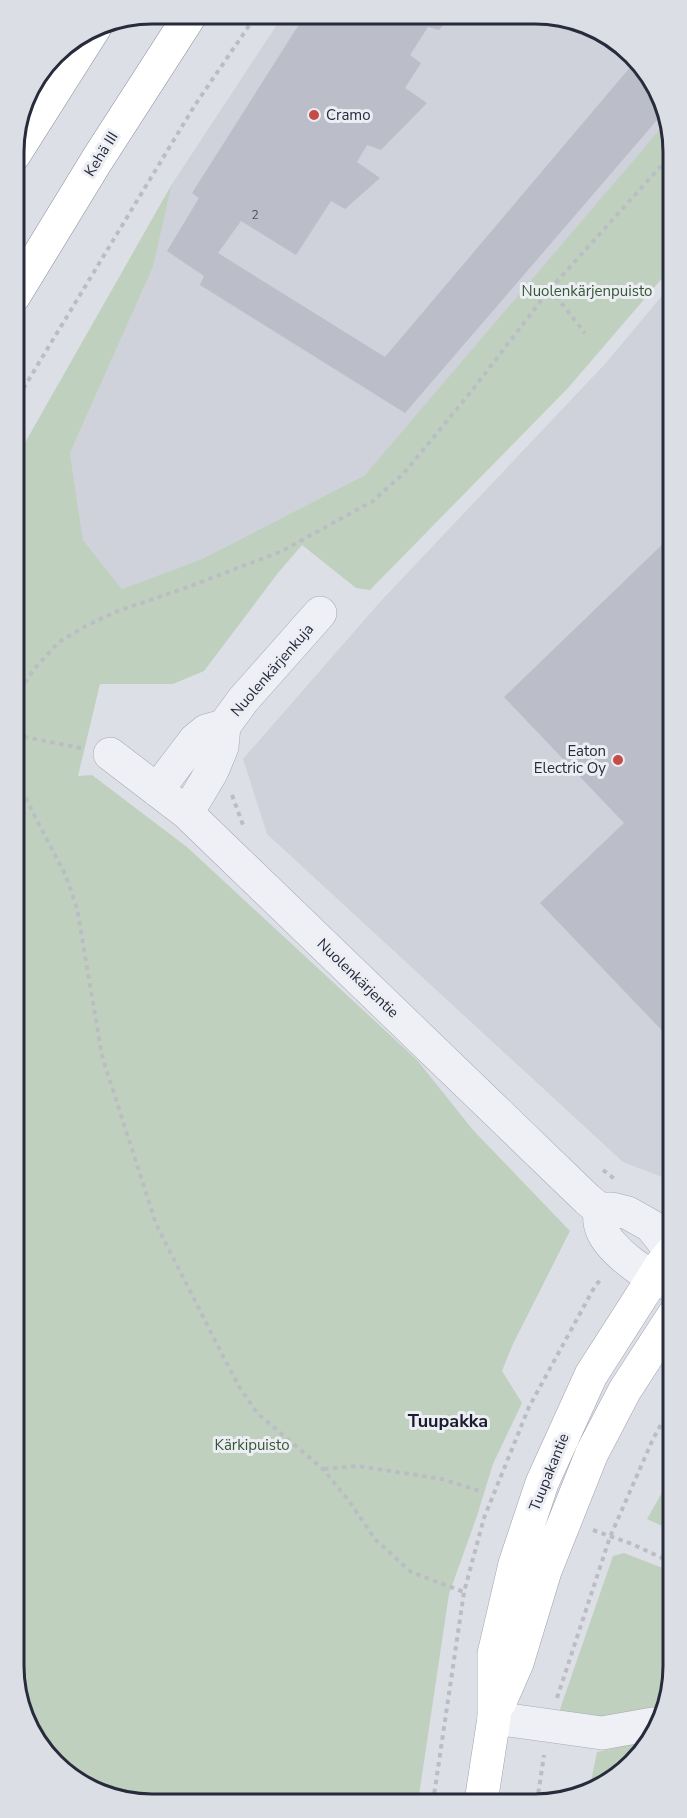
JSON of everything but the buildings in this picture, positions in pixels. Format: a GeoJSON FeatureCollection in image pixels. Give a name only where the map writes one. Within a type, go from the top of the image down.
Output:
{"type":"FeatureCollection","features":[{"type":"Feature","properties":{"kind":"main road","name":"Kehä III"},"geometry":{"type":"LineString","coordinates":[[24,280],[97,160],[185,24]]}},
{"type":"Feature","properties":{"kind":"main road"},"geometry":{"type":"LineString","coordinates":[[25,137],[85,43]]}},
{"type":"Feature","properties":{"kind":"main road","name":"Tuupakantie"},"geometry":{"type":"LineString","coordinates":[[482,1794],[494,1718],[494,1654],[515,1564],[542,1483],[591,1375],[663,1271]]}},
{"type":"Feature","properties":{"kind":"main road","name":"Tuupakantie"},"geometry":{"type":"LineString","coordinates":[[494,1718],[517,1664],[544,1571],[592,1453],[625,1390],[663,1331]]}},
{"type":"Feature","properties":{"kind":"street","name":"Nuolenkärjenkuja"},"geometry":{"type":"LineString","coordinates":[[187,813],[212,771],[222,747],[224,726],[243,700],[320,613]]}},
{"type":"Feature","properties":{"kind":"street","name":"Nuolenkärjenkuja"},"geometry":{"type":"LineString","coordinates":[[157,790],[195,740],[206,731],[224,726]]}},
{"type":"Feature","properties":{"kind":"street","name":"Nuolenkärjentie"},"geometry":{"type":"LineString","coordinates":[[110,754],[187,813],[587,1199],[599,1209],[628,1213],[651,1226],[663,1253]]}},
{"type":"Feature","properties":{"kind":"street"},"geometry":{"type":"LineString","coordinates":[[494,1718],[602,1733],[649,1725]]}},
{"type":"Feature","properties":{"kind":"path"},"geometry":{"type":"LineString","coordinates":[[24,387],[195,105],[250,24]]}},
{"type":"Feature","properties":{"kind":"path"},"geometry":{"type":"LineString","coordinates":[[24,684],[34,669],[59,642],[82,628],[115,612],[282,551],[373,501],[404,473],[470,393],[550,289],[663,164]]}},
{"type":"Feature","properties":{"kind":"path"},"geometry":{"type":"LineString","coordinates":[[550,289],[585,333]]}},
{"type":"Feature","properties":{"kind":"path"},"geometry":{"type":"LineString","coordinates":[[24,737],[110,754]]}},
{"type":"Feature","properties":{"kind":"path"},"geometry":{"type":"LineString","coordinates":[[24,792],[66,874],[76,908],[102,1056],[156,1224],[224,1359],[257,1413],[323,1470],[349,1501],[375,1539],[411,1572],[464,1592]]}},
{"type":"Feature","properties":{"kind":"path"},"geometry":{"type":"LineString","coordinates":[[538,1794],[548,1726],[610,1536],[663,1421]]}},
{"type":"Feature","properties":{"kind":"path"},"geometry":{"type":"LineString","coordinates":[[323,1470],[358,1466],[442,1479],[483,1492]]}},
{"type":"Feature","properties":{"kind":"path"},"geometry":{"type":"LineString","coordinates":[[584,1526],[663,1559]]}},
{"type":"Feature","properties":{"kind":"shaded area"},"geometry":{"type":"Polygon","coordinates":[[[277,24],[535,24],[560,26],[599,41],[626,61],[646,88],[659,119],[661,130],[431,401],[365,475],[202,559],[122,589],[83,540],[70,453],[153,267],[172,184],[277,24]]]}},
{"type":"Feature","properties":{"kind":"shaded area"},"geometry":{"type":"Polygon","coordinates":[[[663,295],[662,1177],[623,1162],[267,834],[243,759],[380,602],[605,364],[663,295]]]}},
{"type":"Feature","properties":{"kind":"green space","name":"Kärkipuisto"},"geometry":{"type":"Polygon","coordinates":[[[661,128],[663,152],[663,277],[568,388],[370,590],[356,588],[302,545],[204,671],[173,684],[100,684],[78,776],[92,775],[187,847],[417,1060],[473,1130],[570,1231],[513,1344],[502,1371],[522,1403],[493,1464],[449,1594],[419,1794],[152,1794],[127,1792],[95,1781],[61,1757],[41,1730],[28,1699],[25,1683],[24,444],[172,184],[153,267],[70,453],[83,540],[122,589],[202,559],[365,475],[661,128]]]}},
{"type":"Feature","properties":{"kind":"green space"},"geometry":{"type":"Polygon","coordinates":[[[663,1491],[663,1526],[647,1519],[663,1491]]]}},
{"type":"Feature","properties":{"kind":"green space"},"geometry":{"type":"Polygon","coordinates":[[[624,1553],[663,1568],[661,1691],[653,1715],[624,1721],[559,1712],[613,1556],[624,1553]]]}},
{"type":"Feature","properties":{"kind":"green space"},"geometry":{"type":"Polygon","coordinates":[[[638,1743],[626,1757],[591,1781],[597,1752],[638,1743]]]}},
{"type":"Feature","properties":{"kind":"place","name":"Cramo"},"geometry":{"type":"Point","coordinates":[314,115]}},
{"type":"Feature","properties":{"kind":"place","name":"Eaton Electric Oy"},"geometry":{"type":"Point","coordinates":[618,760]}},
{"type":"Feature","properties":{"kind":"district","name":"Tuupakka"},"geometry":{"type":"Point","coordinates":[448,1421]}},
{"type":"Feature","properties":{"kind":"park label","name":"Nuolenkärjenpuisto"},"geometry":{"type":"Point","coordinates":[587,291]}}]}
